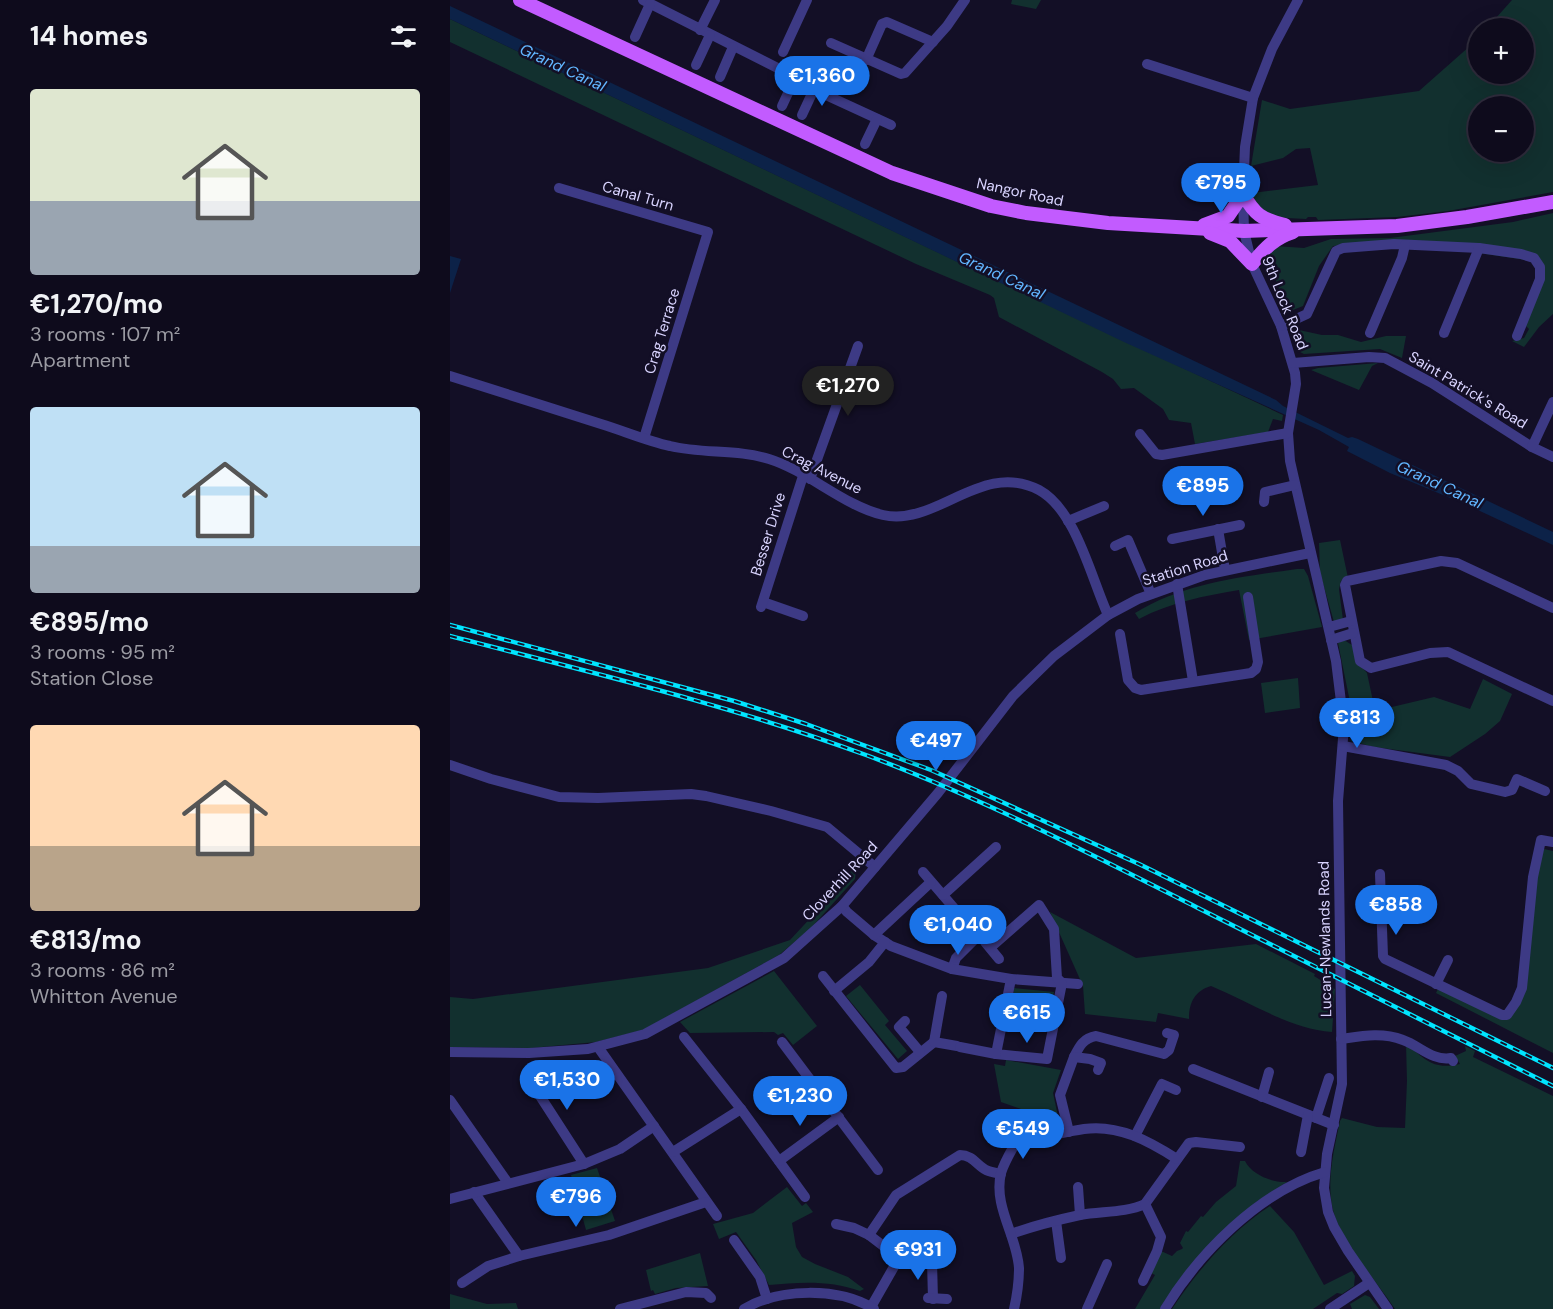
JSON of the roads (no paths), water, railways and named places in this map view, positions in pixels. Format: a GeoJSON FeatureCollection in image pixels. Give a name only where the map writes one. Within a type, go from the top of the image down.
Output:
{"type":"FeatureCollection","features":[{"type":"Feature","properties":{"kind":"main road","name":"Nangor Road"},"geometry":{"type":"LineString","coordinates":[[520,0],[892,173],[992,206],[1037,215],[1108,223],[1244,231],[1397,226],[1467,217],[1553,201]]}},
{"type":"Feature","properties":{"kind":"main road"},"geometry":{"type":"LineString","coordinates":[[1196,228],[1228,216],[1243,194],[1251,208],[1262,218],[1301,229]]}},
{"type":"Feature","properties":{"kind":"main road"},"geometry":{"type":"LineString","coordinates":[[1196,228],[1230,241],[1252,264],[1268,245],[1283,235],[1301,229]]}},
{"type":"Feature","properties":{"kind":"street"},"geometry":{"type":"LineString","coordinates":[[696,65],[715,0]]}},
{"type":"Feature","properties":{"kind":"street"},"geometry":{"type":"LineString","coordinates":[[783,52],[807,0]]}},
{"type":"Feature","properties":{"kind":"street"},"geometry":{"type":"LineString","coordinates":[[831,43],[866,60],[901,74],[905,73],[947,26],[965,0]]}},
{"type":"Feature","properties":{"kind":"street","name":"9th Lock Road"},"geometry":{"type":"LineString","coordinates":[[1298,0],[1269,55],[1253,98],[1245,147],[1243,194],[1244,231],[1252,264],[1281,326],[1293,363],[1296,384],[1288,434],[1290,461],[1310,553]]}},
{"type":"Feature","properties":{"kind":"street"},"geometry":{"type":"LineString","coordinates":[[635,37],[646,2],[815,87],[828,96],[891,125]]}},
{"type":"Feature","properties":{"kind":"street"},"geometry":{"type":"LineString","coordinates":[[866,60],[882,24],[887,22],[933,42]]}},
{"type":"Feature","properties":{"kind":"street"},"geometry":{"type":"LineString","coordinates":[[720,76],[733,47]]}},
{"type":"Feature","properties":{"kind":"street"},"geometry":{"type":"LineString","coordinates":[[1147,64],[1253,98]]}},
{"type":"Feature","properties":{"kind":"street"},"geometry":{"type":"LineString","coordinates":[[782,106],[795,78]]}},
{"type":"Feature","properties":{"kind":"street"},"geometry":{"type":"LineString","coordinates":[[802,115],[815,87]]}},
{"type":"Feature","properties":{"kind":"street"},"geometry":{"type":"LineString","coordinates":[[865,144],[877,119]]}},
{"type":"Feature","properties":{"kind":"street","name":"Canal Turn"},"geometry":{"type":"LineString","coordinates":[[559,188],[708,232]]}},
{"type":"Feature","properties":{"kind":"street","name":"Crag Terrace"},"geometry":{"type":"LineString","coordinates":[[644,438],[708,232]]}},
{"type":"Feature","properties":{"kind":"street"},"geometry":{"type":"LineString","coordinates":[[1370,333],[1402,258],[1405,245]]}},
{"type":"Feature","properties":{"kind":"street"},"geometry":{"type":"LineString","coordinates":[[1281,326],[1307,314],[1336,251],[1405,245],[1479,249],[1521,254],[1534,258],[1540,267],[1540,279],[1517,336]]}},
{"type":"Feature","properties":{"kind":"street"},"geometry":{"type":"LineString","coordinates":[[1444,333],[1479,249]]}},
{"type":"Feature","properties":{"kind":"street","name":"Besser Drive"},"geometry":{"type":"LineString","coordinates":[[803,616],[762,605],[807,477],[858,346]]}},
{"type":"Feature","properties":{"kind":"street","name":"Saint Patrick's Road"},"geometry":{"type":"LineString","coordinates":[[1293,363],[1369,357],[1385,358],[1432,382],[1532,447],[1553,457]]}},
{"type":"Feature","properties":{"kind":"street","name":"Crag Avenue"},"geometry":{"type":"LineString","coordinates":[[450,376],[680,448],[748,454],[767,459],[807,477],[867,510],[885,516],[906,515],[924,510],[990,484],[1012,482],[1030,486],[1057,504],[1068,521],[1108,615]]}},
{"type":"Feature","properties":{"kind":"street"},"geometry":{"type":"LineString","coordinates":[[1532,447],[1553,402]]}},
{"type":"Feature","properties":{"kind":"street"},"geometry":{"type":"LineString","coordinates":[[1140,434],[1156,454],[1168,455],[1288,434]]}},
{"type":"Feature","properties":{"kind":"street"},"geometry":{"type":"LineString","coordinates":[[1264,502],[1265,492],[1295,485]]}},
{"type":"Feature","properties":{"kind":"street"},"geometry":{"type":"LineString","coordinates":[[1068,521],[1104,506]]}},
{"type":"Feature","properties":{"kind":"street"},"geometry":{"type":"LineString","coordinates":[[1181,524],[1178,538],[1240,525]]}},
{"type":"Feature","properties":{"kind":"street"},"geometry":{"type":"LineString","coordinates":[[1218,529],[1225,570]]}},
{"type":"Feature","properties":{"kind":"street"},"geometry":{"type":"LineString","coordinates":[[1115,546],[1128,540],[1151,594]]}},
{"type":"Feature","properties":{"kind":"street","name":"Station Road"},"geometry":{"type":"LineString","coordinates":[[1108,615],[1177,584],[1225,570],[1310,553]]}},
{"type":"Feature","properties":{"kind":"street","name":"Lucan-Newlands Road"},"geometry":{"type":"LineString","coordinates":[[1310,553],[1336,662],[1344,726],[1338,801],[1342,1084],[1324,1188],[1330,1218],[1348,1251],[1388,1309]]}},
{"type":"Feature","properties":{"kind":"street"},"geometry":{"type":"LineString","coordinates":[[1553,609],[1457,563],[1434,561],[1347,581],[1345,591],[1360,661],[1371,668],[1430,653],[1449,652],[1553,701]]}},
{"type":"Feature","properties":{"kind":"street"},"geometry":{"type":"LineString","coordinates":[[1177,584],[1193,681]]}},
{"type":"Feature","properties":{"kind":"street"},"geometry":{"type":"LineString","coordinates":[[1120,634],[1128,680],[1135,688],[1141,690],[1251,673],[1256,669],[1258,662],[1248,597]]}},
{"type":"Feature","properties":{"kind":"street","name":"Cloverhill Road"},"geometry":{"type":"LineString","coordinates":[[450,1052],[529,1053],[598,1047],[645,1034],[784,958],[843,906],[938,793],[1013,696],[1054,656],[1108,615]]}},
{"type":"Feature","properties":{"kind":"street"},"geometry":{"type":"LineString","coordinates":[[1329,627],[1351,621]]}},
{"type":"Feature","properties":{"kind":"street"},"geometry":{"type":"LineString","coordinates":[[1331,640],[1353,633]]}},
{"type":"Feature","properties":{"kind":"street"},"geometry":{"type":"LineString","coordinates":[[1343,746],[1446,765],[1458,771],[1471,784],[1505,792],[1512,790],[1517,779],[1545,791]]}},
{"type":"Feature","properties":{"kind":"street"},"geometry":{"type":"LineString","coordinates":[[450,765],[490,779],[559,797],[598,798],[691,794],[771,811],[827,827],[875,867]]}},
{"type":"Feature","properties":{"kind":"street"},"geometry":{"type":"LineString","coordinates":[[1380,874],[1385,960],[1502,1015],[1507,1015],[1522,988],[1533,877],[1541,840],[1553,842]]}},
{"type":"Feature","properties":{"kind":"street"},"geometry":{"type":"LineString","coordinates":[[943,895],[996,847]]}},
{"type":"Feature","properties":{"kind":"street"},"geometry":{"type":"LineString","coordinates":[[923,872],[999,959]]}},
{"type":"Feature","properties":{"kind":"street"},"geometry":{"type":"LineString","coordinates":[[874,935],[931,882]]}},
{"type":"Feature","properties":{"kind":"street"},"geometry":{"type":"LineString","coordinates":[[934,1042],[996,1054],[1047,1059],[1062,983],[1058,978],[1054,929],[1039,905],[990,947]]}},
{"type":"Feature","properties":{"kind":"street"},"geometry":{"type":"LineString","coordinates":[[843,906],[847,912],[885,942],[952,969],[1011,979],[1078,984]]}},
{"type":"Feature","properties":{"kind":"street"},"geometry":{"type":"LineString","coordinates":[[952,969],[956,958],[978,936]]}},
{"type":"Feature","properties":{"kind":"street"},"geometry":{"type":"LineString","coordinates":[[834,991],[869,962],[885,942]]}},
{"type":"Feature","properties":{"kind":"street"},"geometry":{"type":"LineString","coordinates":[[1436,984],[1448,960]]}},
{"type":"Feature","properties":{"kind":"street"},"geometry":{"type":"LineString","coordinates":[[823,976],[896,1068],[903,1067],[934,1042],[942,996]]}},
{"type":"Feature","properties":{"kind":"street"},"geometry":{"type":"LineString","coordinates":[[996,1054],[1011,979]]}},
{"type":"Feature","properties":{"kind":"street"},"geometry":{"type":"LineString","coordinates":[[905,1021],[899,1027],[920,1052]]}},
{"type":"Feature","properties":{"kind":"street"},"geometry":{"type":"LineString","coordinates":[[1069,1132],[1060,1095],[1081,1044],[1087,1038],[1096,1036],[1164,1054],[1169,1050],[1174,1035],[1167,1032]]}},
{"type":"Feature","properties":{"kind":"street"},"geometry":{"type":"LineString","coordinates":[[1341,1039],[1381,1035],[1403,1040],[1439,1060],[1451,1058],[1453,1061]]}},
{"type":"Feature","properties":{"kind":"street"},"geometry":{"type":"LineString","coordinates":[[684,1037],[741,1109],[805,1197]]}},
{"type":"Feature","properties":{"kind":"street"},"geometry":{"type":"LineString","coordinates":[[782,1042],[878,1170]]}},
{"type":"Feature","properties":{"kind":"street"},"geometry":{"type":"LineString","coordinates":[[598,1047],[717,1216]]}},
{"type":"Feature","properties":{"kind":"street"},"geometry":{"type":"LineString","coordinates":[[1074,1057],[1101,1063],[1098,1070]]}},
{"type":"Feature","properties":{"kind":"street"},"geometry":{"type":"LineString","coordinates":[[1193,1069],[1334,1125]]}},
{"type":"Feature","properties":{"kind":"street"},"geometry":{"type":"LineString","coordinates":[[1262,1097],[1269,1072]]}},
{"type":"Feature","properties":{"kind":"street"},"geometry":{"type":"LineString","coordinates":[[1301,1152],[1312,1116],[1329,1078]]}},
{"type":"Feature","properties":{"kind":"street"},"geometry":{"type":"LineString","coordinates":[[531,1082],[584,1164]]}},
{"type":"Feature","properties":{"kind":"street"},"geometry":{"type":"LineString","coordinates":[[1135,1136],[1162,1084],[1176,1090]]}},
{"type":"Feature","properties":{"kind":"street"},"geometry":{"type":"LineString","coordinates":[[451,1104],[508,1183]]}},
{"type":"Feature","properties":{"kind":"street"},"geometry":{"type":"LineString","coordinates":[[673,1152],[741,1109]]}},
{"type":"Feature","properties":{"kind":"street"},"geometry":{"type":"LineString","coordinates":[[779,1161],[838,1117]]}},
{"type":"Feature","properties":{"kind":"street"},"geometry":{"type":"LineString","coordinates":[[450,1199],[584,1164],[620,1149],[654,1126]]}},
{"type":"Feature","properties":{"kind":"street"},"geometry":{"type":"LineString","coordinates":[[1014,1309],[1018,1268],[1000,1194],[1001,1174],[1015,1144],[1024,1140],[1086,1128],[1104,1128],[1135,1136],[1177,1159]]}},
{"type":"Feature","properties":{"kind":"street"},"geometry":{"type":"LineString","coordinates":[[1011,1234],[1080,1215],[1136,1208],[1145,1204],[1189,1143],[1240,1147]]}},
{"type":"Feature","properties":{"kind":"street"},"geometry":{"type":"LineString","coordinates":[[869,1235],[896,1195],[960,1155],[966,1155],[987,1170],[1001,1174]]}},
{"type":"Feature","properties":{"kind":"street"},"geometry":{"type":"LineString","coordinates":[[1165,1309],[1197,1266],[1245,1216],[1291,1185],[1325,1172]]}},
{"type":"Feature","properties":{"kind":"street"},"geometry":{"type":"LineString","coordinates":[[1078,1187],[1080,1215]]}},
{"type":"Feature","properties":{"kind":"street"},"geometry":{"type":"LineString","coordinates":[[474,1192],[519,1256]]}},
{"type":"Feature","properties":{"kind":"street"},"geometry":{"type":"LineString","coordinates":[[462,1282],[488,1266],[519,1256],[609,1235],[706,1202]]}},
{"type":"Feature","properties":{"kind":"street"},"geometry":{"type":"LineString","coordinates":[[1143,1281],[1161,1237],[1145,1204]]}},
{"type":"Feature","properties":{"kind":"street"},"geometry":{"type":"LineString","coordinates":[[1056,1221],[1061,1258]]}},
{"type":"Feature","properties":{"kind":"street"},"geometry":{"type":"LineString","coordinates":[[836,1224],[854,1228],[869,1235],[898,1258],[932,1262],[930,1298],[947,1299]]}},
{"type":"Feature","properties":{"kind":"street"},"geometry":{"type":"LineString","coordinates":[[734,1240],[760,1277],[767,1299]]}},
{"type":"Feature","properties":{"kind":"street"},"geometry":{"type":"LineString","coordinates":[[744,1309],[767,1299],[809,1293],[848,1298],[872,1308],[898,1258]]}},
{"type":"Feature","properties":{"kind":"street"},"geometry":{"type":"LineString","coordinates":[[1087,1309],[1107,1264]]}},
{"type":"Feature","properties":{"kind":"street"},"geometry":{"type":"LineString","coordinates":[[1338,1307],[1370,1283]]}},
{"type":"Feature","properties":{"kind":"street"},"geometry":{"type":"LineString","coordinates":[[620,1309],[636,1307],[686,1292],[706,1293],[711,1298]]}},
{"type":"Feature","properties":{"kind":"water","name":"Grand Canal"},"geometry":{"type":"Polygon","coordinates":[[[450,6],[1276,400],[1283,406],[1348,438],[1358,439],[1553,532],[1553,545],[1467,505],[1390,473],[1347,451],[1349,447],[1319,430],[1124,342],[450,19],[450,6]]]}},
{"type":"Feature","properties":{"kind":"water"},"geometry":{"type":"Polygon","coordinates":[[[450,256],[461,259],[450,293],[450,256]]]}},
{"type":"Feature","properties":{"kind":"railway"},"geometry":{"type":"LineString","coordinates":[[450,625],[734,701],[806,724],[931,770],[1139,864],[1553,1068]]}},
{"type":"Feature","properties":{"kind":"railway"},"geometry":{"type":"LineString","coordinates":[[450,636],[607,676],[763,720],[866,755],[951,789],[1075,847],[1553,1086]]}}]}
